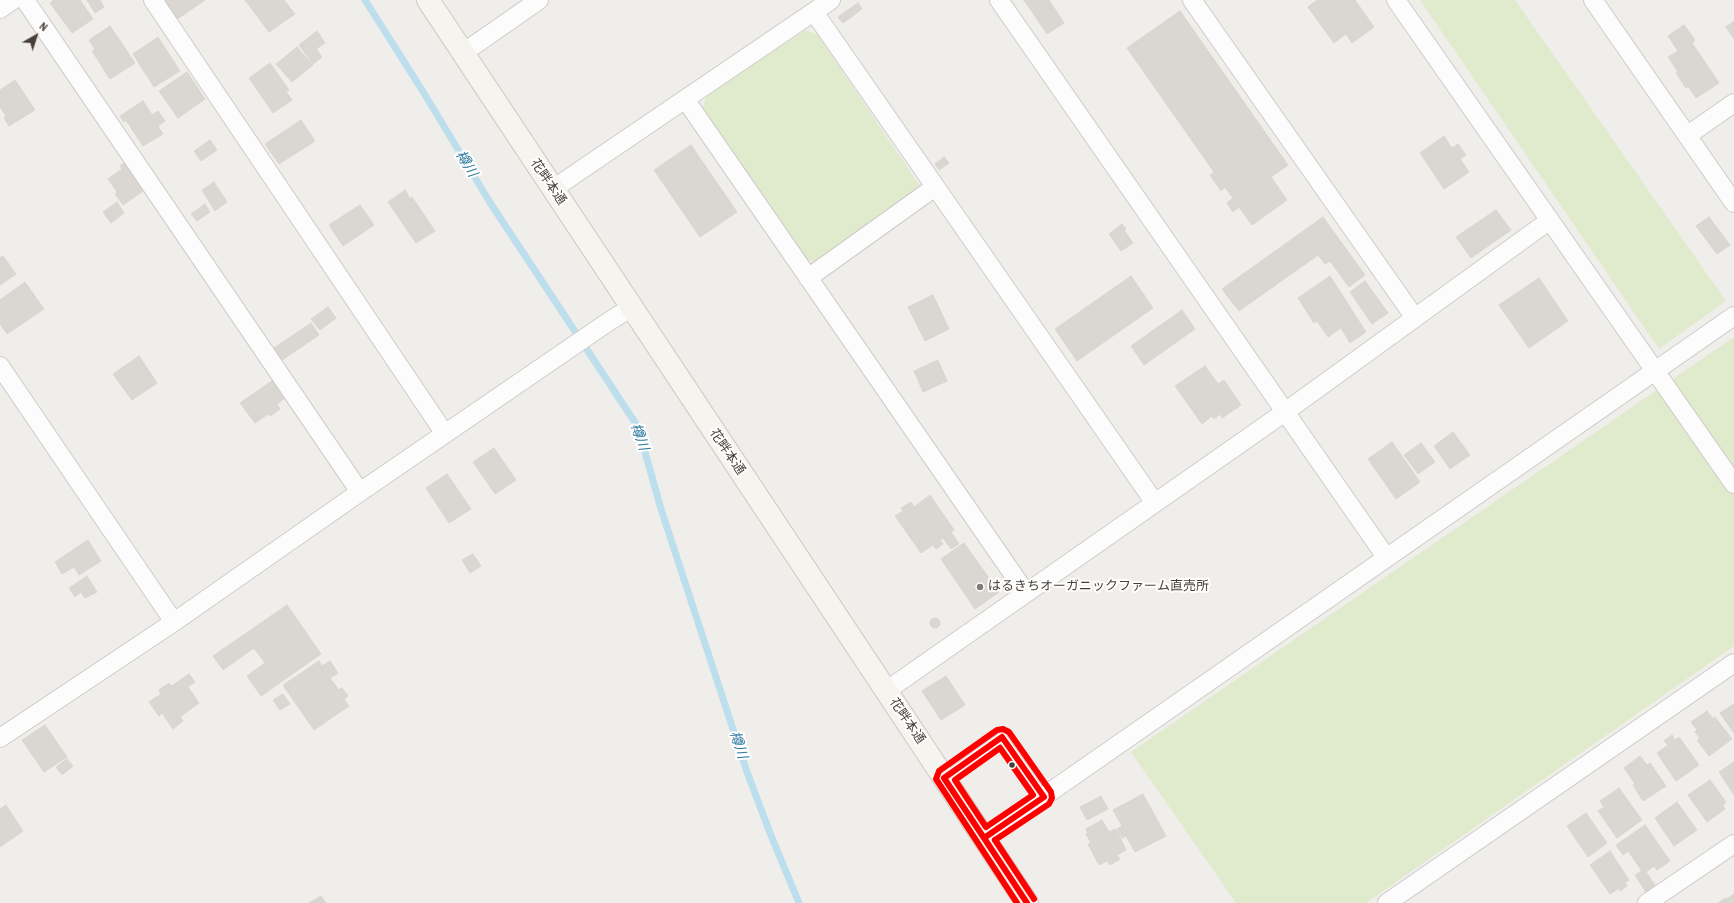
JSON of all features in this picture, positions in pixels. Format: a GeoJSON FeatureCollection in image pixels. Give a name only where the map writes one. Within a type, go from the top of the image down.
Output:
{"type":"FeatureCollection","features":[{"type":"Feature","properties":{"kind":"street"},"geometry":{"type":"LineString","coordinates":[[0,10],[13,0]]}},
{"type":"Feature","properties":{"kind":"street"},"geometry":{"type":"LineString","coordinates":[[25,0],[360,492]]}},
{"type":"Feature","properties":{"kind":"street"},"geometry":{"type":"LineString","coordinates":[[153,0],[445,434]]}},
{"type":"Feature","properties":{"kind":"street","name":"花畔本通"},"geometry":{"type":"LineString","coordinates":[[428,0],[1027,903]]}},
{"type":"Feature","properties":{"kind":"street"},"geometry":{"type":"LineString","coordinates":[[463,53],[539,0]]}},
{"type":"Feature","properties":{"kind":"street"},"geometry":{"type":"LineString","coordinates":[[553,189],[831,0]]}},
{"type":"Feature","properties":{"kind":"street"},"geometry":{"type":"LineString","coordinates":[[999,0],[1386,558]]}},
{"type":"Feature","properties":{"kind":"street"},"geometry":{"type":"LineString","coordinates":[[1192,0],[1415,318]]}},
{"type":"Feature","properties":{"kind":"street"},"geometry":{"type":"LineString","coordinates":[[1396,0],[1734,484]]}},
{"type":"Feature","properties":{"kind":"street"},"geometry":{"type":"LineString","coordinates":[[1593,0],[1734,203]]}},
{"type":"Feature","properties":{"kind":"street"},"geometry":{"type":"LineString","coordinates":[[814,12],[1155,503]]}},
{"type":"Feature","properties":{"kind":"street"},"geometry":{"type":"LineString","coordinates":[[685,99],[1026,593]]}},
{"type":"Feature","properties":{"kind":"street"},"geometry":{"type":"LineString","coordinates":[[1688,135],[1734,103]]}},
{"type":"Feature","properties":{"kind":"street"},"geometry":{"type":"LineString","coordinates":[[808,278],[935,187]]}},
{"type":"Feature","properties":{"kind":"street"},"geometry":{"type":"LineString","coordinates":[[886,691],[1285,412],[1550,220]]}},
{"type":"Feature","properties":{"kind":"street"},"geometry":{"type":"LineString","coordinates":[[0,738],[174,622],[360,492],[632,307]]}},
{"type":"Feature","properties":{"kind":"street"},"geometry":{"type":"LineString","coordinates":[[984,838],[1734,316]]}},
{"type":"Feature","properties":{"kind":"street"},"geometry":{"type":"LineString","coordinates":[[0,366],[174,622]]}},
{"type":"Feature","properties":{"kind":"street"},"geometry":{"type":"LineString","coordinates":[[1387,903],[1734,663]]}},
{"type":"Feature","properties":{"kind":"street"},"geometry":{"type":"LineString","coordinates":[[1647,903],[1734,844]]}},
{"type":"Feature","properties":{"kind":"lane"},"geometry":{"type":"LineString","coordinates":[[944,778],[1002,737],[1044,797]]}},
{"type":"Feature","properties":{"kind":"green space"},"geometry":{"type":"Polygon","coordinates":[[[1420,0],[1515,0],[1726,301],[1659,349],[1420,0]]]}},
{"type":"Feature","properties":{"kind":"green space"},"geometry":{"type":"Polygon","coordinates":[[[805,30],[817,34],[920,186],[920,193],[817,262],[807,260],[702,109],[706,97],[805,30]]]}},
{"type":"Feature","properties":{"kind":"green space"},"geometry":{"type":"Polygon","coordinates":[[[1734,337],[1734,646],[1366,903],[1236,903],[1131,752],[1734,337]]]}},
{"type":"Feature","properties":{"kind":"building"},"geometry":{"type":"Polygon","coordinates":[[[54,0],[80,0],[93,19],[72,33],[50,3],[54,0]]]}},
{"type":"Feature","properties":{"kind":"building"},"geometry":{"type":"Polygon","coordinates":[[[87,0],[100,0],[104,7],[95,13],[87,0]]]}},
{"type":"Feature","properties":{"kind":"building"},"geometry":{"type":"Polygon","coordinates":[[[163,0],[205,0],[176,20],[163,0]]]}},
{"type":"Feature","properties":{"kind":"building"},"geometry":{"type":"Polygon","coordinates":[[[245,0],[284,0],[295,14],[269,32],[245,0]]]}},
{"type":"Feature","properties":{"kind":"building"},"geometry":{"type":"Polygon","coordinates":[[[1024,0],[1049,0],[1064,23],[1047,34],[1024,0]]]}},
{"type":"Feature","properties":{"kind":"building"},"geometry":{"type":"Polygon","coordinates":[[[1317,0],[1355,0],[1374,27],[1352,43],[1346,34],[1334,43],[1308,7],[1317,0]]]}},
{"type":"Feature","properties":{"kind":"building"},"geometry":{"type":"Polygon","coordinates":[[[858,3],[862,9],[843,23],[838,17],[858,3]]]}},
{"type":"Feature","properties":{"kind":"building"},"geometry":{"type":"Polygon","coordinates":[[[1180,11],[1288,165],[1271,177],[1287,200],[1252,225],[1239,207],[1233,212],[1227,203],[1233,198],[1225,187],[1221,191],[1210,175],[1214,172],[1127,48],[1180,11]]]}},
{"type":"Feature","properties":{"kind":"building"},"geometry":{"type":"Polygon","coordinates":[[[1734,21],[1734,39],[1726,27],[1734,21]]]}},
{"type":"Feature","properties":{"kind":"building"},"geometry":{"type":"Polygon","coordinates":[[[1684,25],[1695,40],[1692,43],[1719,83],[1696,98],[1688,86],[1686,88],[1668,57],[1678,51],[1668,36],[1684,25]]]}},
{"type":"Feature","properties":{"kind":"building"},"geometry":{"type":"Polygon","coordinates":[[[110,26],[135,63],[110,79],[92,51],[95,49],[89,40],[110,26]]]}},
{"type":"Feature","properties":{"kind":"building"},"geometry":{"type":"Polygon","coordinates":[[[317,31],[325,43],[316,49],[322,57],[313,64],[299,45],[317,31]]]}},
{"type":"Feature","properties":{"kind":"building"},"geometry":{"type":"Polygon","coordinates":[[[158,37],[180,71],[154,87],[133,54],[158,37]]]}},
{"type":"Feature","properties":{"kind":"building"},"geometry":{"type":"Polygon","coordinates":[[[297,47],[313,65],[292,82],[276,64],[297,47]]]}},
{"type":"Feature","properties":{"kind":"building"},"geometry":{"type":"Polygon","coordinates":[[[270,63],[289,90],[286,92],[292,100],[273,113],[249,78],[270,63]]]}},
{"type":"Feature","properties":{"kind":"building"},"geometry":{"type":"Polygon","coordinates":[[[187,72],[205,99],[178,118],[159,91],[187,72]]]}},
{"type":"Feature","properties":{"kind":"building"},"geometry":{"type":"Polygon","coordinates":[[[15,80],[35,110],[9,126],[4,118],[6,116],[0,107],[0,90],[15,80]]]}},
{"type":"Feature","properties":{"kind":"building"},"geometry":{"type":"Polygon","coordinates":[[[143,101],[152,115],[158,111],[165,121],[158,126],[163,134],[143,146],[126,120],[124,122],[120,116],[143,101]]]}},
{"type":"Feature","properties":{"kind":"building"},"geometry":{"type":"Polygon","coordinates":[[[301,120],[315,141],[279,164],[265,144],[301,120]]]}},
{"type":"Feature","properties":{"kind":"building"},"geometry":{"type":"Polygon","coordinates":[[[1444,136],[1452,148],[1458,144],[1466,155],[1460,159],[1469,172],[1444,189],[1420,153],[1444,136]]]}},
{"type":"Feature","properties":{"kind":"building"},"geometry":{"type":"Polygon","coordinates":[[[210,140],[217,150],[201,161],[194,151],[210,140]]]}},
{"type":"Feature","properties":{"kind":"building"},"geometry":{"type":"Polygon","coordinates":[[[691,145],[737,212],[700,237],[654,170],[691,145]]]}},
{"type":"Feature","properties":{"kind":"building"},"geometry":{"type":"Polygon","coordinates":[[[944,157],[949,163],[939,170],[935,164],[944,157]]]}},
{"type":"Feature","properties":{"kind":"building"},"geometry":{"type":"Polygon","coordinates":[[[127,161],[143,180],[137,183],[143,191],[123,205],[115,194],[117,192],[108,179],[122,169],[120,166],[127,161]]]}},
{"type":"Feature","properties":{"kind":"building"},"geometry":{"type":"Polygon","coordinates":[[[214,182],[227,202],[215,211],[202,190],[214,182]]]}},
{"type":"Feature","properties":{"kind":"building"},"geometry":{"type":"Polygon","coordinates":[[[405,190],[410,199],[412,197],[435,231],[416,243],[388,202],[405,190]]]}},
{"type":"Feature","properties":{"kind":"building"},"geometry":{"type":"Polygon","coordinates":[[[117,202],[124,213],[111,223],[103,212],[117,202]]]}},
{"type":"Feature","properties":{"kind":"building"},"geometry":{"type":"Polygon","coordinates":[[[205,204],[210,212],[197,221],[191,214],[205,204]]]}},
{"type":"Feature","properties":{"kind":"building"},"geometry":{"type":"Polygon","coordinates":[[[360,205],[374,225],[343,246],[329,225],[360,205]]]}},
{"type":"Feature","properties":{"kind":"building"},"geometry":{"type":"Polygon","coordinates":[[[1496,210],[1511,230],[1471,258],[1456,237],[1496,210]]]}},
{"type":"Feature","properties":{"kind":"building"},"geometry":{"type":"Polygon","coordinates":[[[1323,217],[1365,275],[1349,287],[1330,261],[1325,264],[1318,255],[1239,311],[1222,289],[1323,217]]]}},
{"type":"Feature","properties":{"kind":"building"},"geometry":{"type":"Polygon","coordinates":[[[1709,217],[1730,245],[1717,254],[1696,226],[1709,217]]]}},
{"type":"Feature","properties":{"kind":"building"},"geometry":{"type":"Polygon","coordinates":[[[1122,224],[1126,229],[1124,230],[1133,243],[1121,251],[1109,234],[1122,224]]]}},
{"type":"Feature","properties":{"kind":"building"},"geometry":{"type":"Polygon","coordinates":[[[3,256],[16,274],[0,285],[0,258],[3,256]]]}},
{"type":"Feature","properties":{"kind":"building"},"geometry":{"type":"Polygon","coordinates":[[[1131,276],[1153,308],[1077,361],[1055,329],[1131,276]]]}},
{"type":"Feature","properties":{"kind":"building"},"geometry":{"type":"Polygon","coordinates":[[[1330,276],[1366,332],[1350,343],[1341,328],[1328,337],[1317,321],[1314,323],[1298,298],[1330,276]]]}},
{"type":"Feature","properties":{"kind":"building"},"geometry":{"type":"Polygon","coordinates":[[[1539,278],[1568,321],[1529,348],[1499,305],[1539,278]]]}},
{"type":"Feature","properties":{"kind":"building"},"geometry":{"type":"Polygon","coordinates":[[[1365,281],[1388,313],[1372,324],[1350,292],[1365,281]]]}},
{"type":"Feature","properties":{"kind":"building"},"geometry":{"type":"Polygon","coordinates":[[[25,282],[44,309],[7,334],[0,324],[0,300],[25,282]]]}},
{"type":"Feature","properties":{"kind":"building"},"geometry":{"type":"Polygon","coordinates":[[[933,295],[949,329],[925,341],[908,307],[933,295]]]}},
{"type":"Feature","properties":{"kind":"building"},"geometry":{"type":"Polygon","coordinates":[[[328,307],[336,318],[320,330],[311,319],[328,307]]]}},
{"type":"Feature","properties":{"kind":"building"},"geometry":{"type":"Polygon","coordinates":[[[1182,310],[1195,329],[1144,365],[1131,346],[1182,310]]]}},
{"type":"Feature","properties":{"kind":"building"},"geometry":{"type":"Polygon","coordinates":[[[311,323],[319,335],[282,360],[274,348],[311,323]]]}},
{"type":"Feature","properties":{"kind":"building"},"geometry":{"type":"Polygon","coordinates":[[[139,356],[157,383],[132,400],[113,374],[139,356]]]}},
{"type":"Feature","properties":{"kind":"building"},"geometry":{"type":"Polygon","coordinates":[[[938,360],[947,381],[923,392],[914,371],[938,360]]]}},
{"type":"Feature","properties":{"kind":"building"},"geometry":{"type":"Polygon","coordinates":[[[1205,366],[1218,384],[1224,380],[1241,405],[1222,418],[1220,414],[1214,419],[1212,416],[1202,424],[1175,386],[1205,366]]]}},
{"type":"Feature","properties":{"kind":"building"},"geometry":{"type":"Polygon","coordinates":[[[272,381],[284,399],[277,404],[280,409],[270,416],[268,414],[255,423],[240,403],[272,381]]]}},
{"type":"Feature","properties":{"kind":"building"},"geometry":{"type":"Polygon","coordinates":[[[1453,432],[1470,455],[1450,469],[1434,446],[1453,432]]]}},
{"type":"Feature","properties":{"kind":"building"},"geometry":{"type":"Polygon","coordinates":[[[1392,442],[1420,482],[1396,499],[1368,459],[1392,442]]]}},
{"type":"Feature","properties":{"kind":"building"},"geometry":{"type":"Polygon","coordinates":[[[1421,443],[1435,462],[1418,474],[1404,455],[1421,443]]]}},
{"type":"Feature","properties":{"kind":"building"},"geometry":{"type":"Polygon","coordinates":[[[494,448],[516,480],[495,494],[473,462],[494,448]]]}},
{"type":"Feature","properties":{"kind":"building"},"geometry":{"type":"Polygon","coordinates":[[[447,474],[471,509],[449,523],[426,488],[447,474]]]}},
{"type":"Feature","properties":{"kind":"building"},"geometry":{"type":"Polygon","coordinates":[[[930,495],[954,530],[951,532],[959,544],[951,549],[943,538],[940,540],[943,544],[936,549],[933,545],[921,553],[895,516],[903,511],[901,508],[911,502],[914,507],[930,495]]]}},
{"type":"Feature","properties":{"kind":"building"},"geometry":{"type":"Polygon","coordinates":[[[88,540],[101,561],[79,575],[74,567],[62,574],[55,562],[88,540]]]}},
{"type":"Feature","properties":{"kind":"building"},"geometry":{"type":"Polygon","coordinates":[[[964,543],[999,592],[975,609],[941,559],[964,543]]]}},
{"type":"Feature","properties":{"kind":"building"},"geometry":{"type":"Polygon","coordinates":[[[473,554],[481,566],[470,573],[462,560],[473,554]]]}},
{"type":"Feature","properties":{"kind":"building"},"geometry":{"type":"Polygon","coordinates":[[[87,576],[97,592],[85,598],[81,592],[75,597],[69,588],[87,576]]]}},
{"type":"Feature","properties":{"kind":"building"},"geometry":{"type":"Polygon","coordinates":[[[287,605],[321,654],[261,696],[247,676],[265,663],[254,648],[223,670],[213,656],[287,605]]]}},
{"type":"Feature","properties":{"kind":"building"},"geometry":{"type":"Polygon","coordinates":[[[933,618],[937,618],[940,623],[937,628],[933,628],[930,625],[930,621],[933,618]]]}},
{"type":"Feature","properties":{"kind":"building"},"geometry":{"type":"Polygon","coordinates":[[[319,661],[322,666],[330,661],[338,673],[330,678],[339,690],[342,688],[348,696],[344,699],[349,706],[314,730],[283,685],[319,661]]]}},
{"type":"Feature","properties":{"kind":"building"},"geometry":{"type":"Polygon","coordinates":[[[189,674],[195,682],[188,687],[199,703],[180,717],[183,721],[173,729],[162,713],[159,716],[149,702],[161,694],[159,690],[169,683],[172,686],[189,674]]]}},
{"type":"Feature","properties":{"kind":"building"},"geometry":{"type":"Polygon","coordinates":[[[946,676],[965,705],[941,720],[922,691],[946,676]]]}},
{"type":"Feature","properties":{"kind":"building"},"geometry":{"type":"Polygon","coordinates":[[[283,694],[290,704],[280,710],[273,700],[283,694]]]}},
{"type":"Feature","properties":{"kind":"building"},"geometry":{"type":"Polygon","coordinates":[[[1734,704],[1734,733],[1720,713],[1734,704]]]}},
{"type":"Feature","properties":{"kind":"building"},"geometry":{"type":"Polygon","coordinates":[[[1707,711],[1713,719],[1715,717],[1732,739],[1709,756],[1697,740],[1700,738],[1695,732],[1697,730],[1691,722],[1707,711]]]}},
{"type":"Feature","properties":{"kind":"building"},"geometry":{"type":"Polygon","coordinates":[[[45,725],[67,757],[44,772],[22,740],[45,725]]]}},
{"type":"Feature","properties":{"kind":"building"},"geometry":{"type":"Polygon","coordinates":[[[1672,735],[1675,740],[1679,737],[1699,765],[1676,781],[1657,753],[1668,745],[1664,741],[1672,735]]]}},
{"type":"Feature","properties":{"kind":"building"},"geometry":{"type":"Polygon","coordinates":[[[1640,756],[1647,765],[1650,763],[1666,786],[1643,801],[1633,785],[1635,784],[1624,768],[1640,756]]]}},
{"type":"Feature","properties":{"kind":"building"},"geometry":{"type":"Polygon","coordinates":[[[67,759],[73,766],[62,775],[56,767],[67,759]]]}},
{"type":"Feature","properties":{"kind":"building"},"geometry":{"type":"Polygon","coordinates":[[[1734,762],[1734,795],[1719,772],[1734,762]]]}},
{"type":"Feature","properties":{"kind":"building"},"geometry":{"type":"Polygon","coordinates":[[[1710,780],[1726,802],[1723,805],[1725,809],[1707,822],[1688,795],[1710,780]]]}},
{"type":"Feature","properties":{"kind":"building"},"geometry":{"type":"Polygon","coordinates":[[[1619,788],[1642,820],[1617,838],[1598,811],[1604,807],[1600,801],[1619,788]]]}},
{"type":"Feature","properties":{"kind":"building"},"geometry":{"type":"Polygon","coordinates":[[[1143,794],[1166,836],[1135,852],[1126,836],[1122,838],[1117,829],[1122,826],[1113,810],[1143,794]]]}},
{"type":"Feature","properties":{"kind":"building"},"geometry":{"type":"Polygon","coordinates":[[[1101,796],[1108,809],[1087,820],[1080,807],[1101,796]]]}},
{"type":"Feature","properties":{"kind":"building"},"geometry":{"type":"Polygon","coordinates":[[[1677,802],[1697,830],[1674,846],[1655,818],[1677,802]]]}},
{"type":"Feature","properties":{"kind":"building"},"geometry":{"type":"Polygon","coordinates":[[[6,805],[23,831],[0,847],[0,809],[6,805]]]}},
{"type":"Feature","properties":{"kind":"building"},"geometry":{"type":"Polygon","coordinates":[[[1586,813],[1607,843],[1588,857],[1567,826],[1586,813]]]}},
{"type":"Feature","properties":{"kind":"building"},"geometry":{"type":"Polygon","coordinates":[[[1102,820],[1109,832],[1116,829],[1126,850],[1117,855],[1120,859],[1110,865],[1107,861],[1099,865],[1088,844],[1091,843],[1086,834],[1088,833],[1086,829],[1102,820]]]}},
{"type":"Feature","properties":{"kind":"building"},"geometry":{"type":"Polygon","coordinates":[[[1645,825],[1670,861],[1657,870],[1654,866],[1646,872],[1655,885],[1646,892],[1635,875],[1642,871],[1628,851],[1623,855],[1616,845],[1645,825]]]}},
{"type":"Feature","properties":{"kind":"building"},"geometry":{"type":"Polygon","coordinates":[[[1610,851],[1629,880],[1625,883],[1627,886],[1620,891],[1619,888],[1610,894],[1590,865],[1610,851]]]}},
{"type":"Feature","properties":{"kind":"building"},"geometry":{"type":"Polygon","coordinates":[[[1734,894],[1734,903],[1718,903],[1726,898],[1727,899],[1734,894]]]}},
{"type":"Feature","properties":{"kind":"building"},"geometry":{"type":"Polygon","coordinates":[[[321,896],[326,903],[309,903],[321,896]]]}},
{"type":"Feature","properties":{"kind":"waterway","name":"樽川"},"geometry":{"type":"LineString","coordinates":[[365,0],[422,90],[491,204],[638,427],[661,509],[747,772],[799,903]]}},
{"type":"Feature","properties":{"kind":"transit line"},"geometry":{"type":"LineString","coordinates":[[995,840],[1049,804],[1052,798],[1051,792],[1009,732],[1003,729],[997,730],[939,771],[936,779],[1017,903]]}},
{"type":"Feature","properties":{"kind":"transit line"},"geometry":{"type":"LineString","coordinates":[[1002,737],[1044,797],[984,838],[944,778],[1002,737]]}},
{"type":"Feature","properties":{"kind":"transit line"},"geometry":{"type":"LineString","coordinates":[[1000,748],[1033,795],[986,827],[955,780],[1000,748]]}},
{"type":"Feature","properties":{"kind":"transit line"},"geometry":{"type":"LineString","coordinates":[[984,838],[1027,903]]}},
{"type":"Feature","properties":{"kind":"transit line"},"geometry":{"type":"LineString","coordinates":[[995,840],[1034,899]]}},
{"type":"Feature","properties":{"kind":"place","name":"はるきちオーガニックファーム直売所"},"geometry":{"type":"Point","coordinates":[980,587]}}]}
